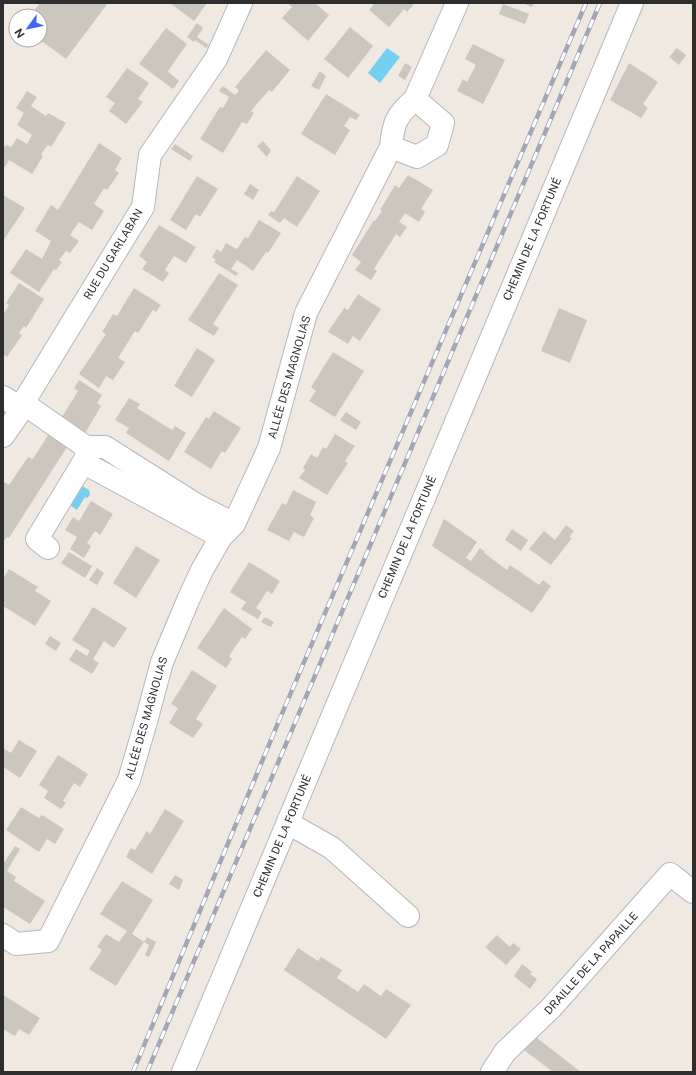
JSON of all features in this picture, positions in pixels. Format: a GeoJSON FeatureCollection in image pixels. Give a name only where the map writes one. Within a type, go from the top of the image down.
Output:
{"type":"FeatureCollection","features":[{"type":"Feature","properties":{"kind":"street","name":"RUE DU GARLABAN"},"geometry":{"type":"LineString","coordinates":[[3,436],[16,403],[143,207],[150,155],[216,59],[241,3]]}},
{"type":"Feature","properties":{"kind":"street","name":"ALLÉE DES MAGNOLIAS"},"geometry":{"type":"LineString","coordinates":[[3,935],[16,944],[48,942],[129,780],[162,662],[202,570],[228,530],[269,448],[306,313],[391,147],[392,129],[401,111],[415,99],[457,3]]}},
{"type":"Feature","properties":{"kind":"street","name":"CHEMIN DE LA FORTUNÉ"},"geometry":{"type":"LineString","coordinates":[[183,1072],[632,3]]}},
{"type":"Feature","properties":{"kind":"street"},"geometry":{"type":"LineString","coordinates":[[391,147],[417,157],[437,145],[443,123],[415,99]]}},
{"type":"Feature","properties":{"kind":"street"},"geometry":{"type":"LineString","coordinates":[[16,403],[86,453]]}},
{"type":"Feature","properties":{"kind":"street"},"geometry":{"type":"LineString","coordinates":[[48,548],[37,539],[86,453],[105,447],[195,504],[228,530]]}},
{"type":"Feature","properties":{"kind":"street"},"geometry":{"type":"LineString","coordinates":[[288,823],[332,848],[408,916]]}},
{"type":"Feature","properties":{"kind":"street","name":"DRAILLE DE LA PAPAILLE"},"geometry":{"type":"LineString","coordinates":[[492,1072],[505,1052],[551,1008],[670,874],[693,892]]}},
{"type":"Feature","properties":{"kind":"water"},"geometry":{"type":"Polygon","coordinates":[[[387,48],[400,57],[380,83],[368,73],[387,48]]]}},
{"type":"Feature","properties":{"kind":"water"},"geometry":{"type":"Polygon","coordinates":[[[79,484],[89,490],[90,495],[87,498],[85,497],[77,510],[67,503],[79,484]]]}},
{"type":"Feature","properties":{"kind":"building"},"geometry":{"type":"Polygon","coordinates":[[[40,3],[108,3],[66,59],[48,46],[48,8],[36,8],[40,3]]]}},
{"type":"Feature","properties":{"kind":"building"},"geometry":{"type":"Polygon","coordinates":[[[170,3],[207,3],[194,21],[170,3]]]}},
{"type":"Feature","properties":{"kind":"building"},"geometry":{"type":"Polygon","coordinates":[[[287,3],[315,3],[329,15],[308,41],[282,18],[292,7],[287,3]]]}},
{"type":"Feature","properties":{"kind":"building"},"geometry":{"type":"Polygon","coordinates":[[[375,3],[415,3],[407,12],[404,9],[389,27],[369,10],[375,3]]]}},
{"type":"Feature","properties":{"kind":"building"},"geometry":{"type":"Polygon","coordinates":[[[522,3],[534,3],[532,7],[522,3]]]}},
{"type":"Feature","properties":{"kind":"building"},"geometry":{"type":"Polygon","coordinates":[[[503,4],[529,14],[525,24],[499,14],[503,4]]]}},
{"type":"Feature","properties":{"kind":"building"},"geometry":{"type":"Polygon","coordinates":[[[197,23],[203,28],[197,37],[209,45],[206,48],[195,40],[194,42],[187,37],[197,23]]]}},
{"type":"Feature","properties":{"kind":"building"},"geometry":{"type":"Polygon","coordinates":[[[350,27],[373,46],[348,78],[324,59],[350,27]]]}},
{"type":"Feature","properties":{"kind":"building"},"geometry":{"type":"Polygon","coordinates":[[[166,28],[187,44],[168,71],[166,70],[179,81],[173,89],[139,64],[166,28]]]}},
{"type":"Feature","properties":{"kind":"building"},"geometry":{"type":"Polygon","coordinates":[[[473,44],[505,60],[483,104],[457,91],[463,79],[467,82],[476,65],[465,59],[473,44]]]}},
{"type":"Feature","properties":{"kind":"building"},"geometry":{"type":"Polygon","coordinates":[[[677,48],[686,55],[679,65],[669,57],[677,48]]]}},
{"type":"Feature","properties":{"kind":"building"},"geometry":{"type":"Polygon","coordinates":[[[266,50],[290,70],[272,92],[269,90],[251,111],[254,113],[247,124],[242,122],[223,153],[200,139],[220,107],[223,108],[229,97],[219,91],[223,86],[235,95],[239,91],[235,87],[266,50]]]}},
{"type":"Feature","properties":{"kind":"building"},"geometry":{"type":"Polygon","coordinates":[[[405,63],[412,67],[405,80],[398,76],[405,63]]]}},
{"type":"Feature","properties":{"kind":"building"},"geometry":{"type":"Polygon","coordinates":[[[629,63],[658,82],[643,104],[648,108],[641,118],[610,100],[629,63]]]}},
{"type":"Feature","properties":{"kind":"building"},"geometry":{"type":"Polygon","coordinates":[[[127,68],[149,83],[138,99],[143,102],[126,124],[109,111],[115,103],[106,97],[127,68]]]}},
{"type":"Feature","properties":{"kind":"building"},"geometry":{"type":"Polygon","coordinates":[[[320,71],[326,76],[319,90],[311,86],[320,71]]]}},
{"type":"Feature","properties":{"kind":"building"},"geometry":{"type":"Polygon","coordinates":[[[27,91],[37,97],[31,106],[46,116],[48,113],[66,123],[51,147],[48,145],[41,154],[43,156],[32,174],[9,160],[5,167],[3,166],[3,149],[6,145],[11,147],[17,138],[27,144],[32,135],[17,125],[24,113],[16,108],[27,91]]]}},
{"type":"Feature","properties":{"kind":"building"},"geometry":{"type":"Polygon","coordinates":[[[326,94],[360,115],[356,120],[350,117],[344,126],[350,130],[335,155],[301,134],[326,94]]]}},
{"type":"Feature","properties":{"kind":"building"},"geometry":{"type":"Polygon","coordinates":[[[263,141],[271,150],[267,157],[257,146],[263,141]]]}},
{"type":"Feature","properties":{"kind":"building"},"geometry":{"type":"Polygon","coordinates":[[[99,143],[122,158],[115,170],[119,173],[107,190],[104,188],[94,204],[104,211],[92,230],[79,222],[70,235],[79,241],[70,253],[66,251],[59,260],[62,262],[56,270],[54,269],[39,292],[10,273],[26,249],[42,259],[51,241],[35,231],[51,205],[58,210],[99,143]]]}},
{"type":"Feature","properties":{"kind":"building"},"geometry":{"type":"Polygon","coordinates":[[[175,144],[193,156],[190,161],[171,149],[175,144]]]}},
{"type":"Feature","properties":{"kind":"building"},"geometry":{"type":"Polygon","coordinates":[[[408,175],[433,190],[421,209],[425,212],[419,222],[405,213],[399,222],[407,227],[400,237],[396,234],[374,269],[377,271],[371,280],[355,270],[361,262],[352,255],[374,220],[375,221],[382,211],[380,210],[395,185],[399,188],[408,175]]]}},
{"type":"Feature","properties":{"kind":"building"},"geometry":{"type":"Polygon","coordinates":[[[197,176],[218,189],[200,217],[196,214],[186,230],[170,220],[197,176]]]}},
{"type":"Feature","properties":{"kind":"building"},"geometry":{"type":"Polygon","coordinates":[[[297,176],[320,191],[297,227],[284,218],[280,223],[268,215],[271,211],[274,212],[297,176]]]}},
{"type":"Feature","properties":{"kind":"building"},"geometry":{"type":"Polygon","coordinates":[[[250,184],[259,190],[253,200],[244,194],[250,184]]]}},
{"type":"Feature","properties":{"kind":"building"},"geometry":{"type":"Polygon","coordinates":[[[3,195],[25,208],[3,241],[3,195]]]}},
{"type":"Feature","properties":{"kind":"building"},"geometry":{"type":"Polygon","coordinates":[[[259,220],[281,233],[268,253],[266,252],[253,271],[237,260],[231,269],[238,273],[236,276],[214,262],[216,260],[212,257],[217,249],[221,252],[226,243],[237,249],[245,237],[248,238],[259,220]]]}},
{"type":"Feature","properties":{"kind":"building"},"geometry":{"type":"Polygon","coordinates":[[[159,225],[196,247],[186,263],[174,256],[165,270],[169,273],[163,282],[142,269],[147,262],[139,256],[159,225]]]}},
{"type":"Feature","properties":{"kind":"building"},"geometry":{"type":"Polygon","coordinates":[[[219,273],[238,285],[213,324],[219,328],[214,336],[188,320],[219,273]]]}},
{"type":"Feature","properties":{"kind":"building"},"geometry":{"type":"Polygon","coordinates":[[[19,283],[44,299],[26,328],[24,326],[19,333],[22,335],[7,357],[3,354],[3,315],[9,305],[6,303],[19,283]]]}},
{"type":"Feature","properties":{"kind":"building"},"geometry":{"type":"Polygon","coordinates":[[[134,288],[161,305],[156,312],[153,310],[138,333],[135,331],[118,358],[125,362],[113,380],[106,376],[99,388],[79,374],[106,334],[102,332],[113,314],[117,316],[134,288]]]}},
{"type":"Feature","properties":{"kind":"building"},"geometry":{"type":"Polygon","coordinates":[[[358,294],[381,309],[360,341],[353,336],[348,344],[328,332],[344,308],[348,310],[358,294]]]}},
{"type":"Feature","properties":{"kind":"building"},"geometry":{"type":"Polygon","coordinates":[[[559,308],[587,320],[570,363],[541,351],[559,308]]]}},
{"type":"Feature","properties":{"kind":"building"},"geometry":{"type":"Polygon","coordinates":[[[197,348],[215,360],[192,397],[174,386],[197,348]]]}},
{"type":"Feature","properties":{"kind":"building"},"geometry":{"type":"Polygon","coordinates":[[[333,352],[364,371],[335,417],[309,401],[316,391],[311,387],[333,352]]]}},
{"type":"Feature","properties":{"kind":"building"},"geometry":{"type":"Polygon","coordinates":[[[79,380],[102,395],[97,403],[101,406],[84,435],[60,420],[78,391],[74,388],[79,380]]]}},
{"type":"Feature","properties":{"kind":"building"},"geometry":{"type":"Polygon","coordinates":[[[129,398],[140,404],[137,408],[172,430],[175,426],[186,433],[169,461],[126,433],[129,428],[115,420],[129,398]]]}},
{"type":"Feature","properties":{"kind":"building"},"geometry":{"type":"Polygon","coordinates":[[[214,411],[241,428],[225,453],[222,451],[211,469],[184,452],[206,417],[209,419],[214,411]]]}},
{"type":"Feature","properties":{"kind":"building"},"geometry":{"type":"Polygon","coordinates":[[[346,412],[361,422],[356,430],[340,420],[346,412]]]}},
{"type":"Feature","properties":{"kind":"building"},"geometry":{"type":"Polygon","coordinates":[[[335,434],[355,446],[345,461],[348,463],[327,495],[299,478],[305,470],[303,468],[311,454],[317,458],[323,447],[326,449],[335,434]]]}},
{"type":"Feature","properties":{"kind":"building"},"geometry":{"type":"Polygon","coordinates":[[[48,435],[67,447],[9,538],[7,537],[3,542],[3,485],[5,482],[9,485],[28,457],[33,459],[48,435]]]}},
{"type":"Feature","properties":{"kind":"building"},"geometry":{"type":"Polygon","coordinates":[[[293,490],[316,502],[310,515],[314,518],[304,537],[294,532],[289,541],[267,530],[282,503],[286,505],[293,490]]]}},
{"type":"Feature","properties":{"kind":"building"},"geometry":{"type":"Polygon","coordinates":[[[91,501],[113,514],[100,535],[95,531],[87,543],[91,546],[84,558],[70,549],[77,537],[65,530],[73,517],[79,521],[91,501]]]}},
{"type":"Feature","properties":{"kind":"building"},"geometry":{"type":"Polygon","coordinates":[[[444,519],[477,542],[466,558],[471,561],[480,548],[485,552],[484,553],[507,570],[510,565],[539,585],[543,580],[551,586],[532,613],[432,546],[444,519]]]}},
{"type":"Feature","properties":{"kind":"building"},"geometry":{"type":"Polygon","coordinates":[[[566,525],[574,531],[569,537],[572,538],[551,565],[529,549],[544,531],[555,540],[566,525]]]}},
{"type":"Feature","properties":{"kind":"building"},"geometry":{"type":"Polygon","coordinates":[[[512,529],[528,540],[521,551],[505,540],[512,529]]]}},
{"type":"Feature","properties":{"kind":"building"},"geometry":{"type":"Polygon","coordinates":[[[136,546],[160,560],[136,598],[113,583],[136,546]]]}},
{"type":"Feature","properties":{"kind":"building"},"geometry":{"type":"Polygon","coordinates":[[[69,552],[92,566],[85,578],[61,563],[69,552]]]}},
{"type":"Feature","properties":{"kind":"building"},"geometry":{"type":"Polygon","coordinates":[[[249,562],[280,581],[272,594],[267,591],[256,608],[262,612],[258,619],[241,609],[246,602],[230,592],[249,562]]]}},
{"type":"Feature","properties":{"kind":"building"},"geometry":{"type":"Polygon","coordinates":[[[97,568],[104,573],[97,585],[89,580],[97,568]]]}},
{"type":"Feature","properties":{"kind":"building"},"geometry":{"type":"Polygon","coordinates":[[[9,569],[38,587],[35,591],[51,601],[35,626],[3,606],[5,603],[3,602],[3,579],[9,569]]]}},
{"type":"Feature","properties":{"kind":"building"},"geometry":{"type":"Polygon","coordinates":[[[93,607],[127,628],[114,648],[104,641],[93,659],[99,663],[92,674],[69,660],[76,649],[87,656],[90,651],[72,640],[93,607]]]}},
{"type":"Feature","properties":{"kind":"building"},"geometry":{"type":"Polygon","coordinates":[[[224,608],[252,629],[245,639],[242,637],[229,656],[232,659],[226,668],[197,648],[224,608]]]}},
{"type":"Feature","properties":{"kind":"building"},"geometry":{"type":"Polygon","coordinates":[[[264,618],[274,622],[271,627],[261,622],[264,618]]]}},
{"type":"Feature","properties":{"kind":"building"},"geometry":{"type":"Polygon","coordinates":[[[50,636],[61,643],[56,651],[45,644],[50,636]]]}},
{"type":"Feature","properties":{"kind":"building"},"geometry":{"type":"Polygon","coordinates":[[[192,670],[217,686],[196,719],[203,724],[193,738],[169,723],[178,708],[171,704],[192,670]]]}},
{"type":"Feature","properties":{"kind":"building"},"geometry":{"type":"Polygon","coordinates":[[[19,740],[37,751],[20,778],[3,767],[3,748],[11,753],[19,740]]]}},
{"type":"Feature","properties":{"kind":"building"},"geometry":{"type":"Polygon","coordinates":[[[58,755],[88,774],[80,787],[74,783],[63,801],[66,803],[61,809],[44,798],[48,791],[39,785],[58,755]]]}},
{"type":"Feature","properties":{"kind":"building"},"geometry":{"type":"Polygon","coordinates":[[[21,807],[39,818],[42,815],[64,829],[55,844],[47,839],[39,852],[6,830],[21,807]]]}},
{"type":"Feature","properties":{"kind":"building"},"geometry":{"type":"Polygon","coordinates":[[[165,809],[184,821],[152,874],[126,857],[131,848],[135,850],[147,831],[150,834],[165,809]]]}},
{"type":"Feature","properties":{"kind":"building"},"geometry":{"type":"Polygon","coordinates":[[[15,846],[20,849],[7,871],[16,877],[14,881],[45,901],[30,924],[3,907],[3,864],[15,846]]]}},
{"type":"Feature","properties":{"kind":"building"},"geometry":{"type":"Polygon","coordinates":[[[175,875],[183,880],[179,890],[169,884],[175,875]]]}},
{"type":"Feature","properties":{"kind":"building"},"geometry":{"type":"Polygon","coordinates":[[[122,881],[153,900],[132,934],[144,942],[116,986],[89,969],[102,950],[97,947],[106,934],[119,942],[127,931],[100,914],[122,881]]]}},
{"type":"Feature","properties":{"kind":"building"},"geometry":{"type":"Polygon","coordinates":[[[497,935],[510,947],[513,943],[521,949],[506,965],[485,947],[497,935]]]}},
{"type":"Feature","properties":{"kind":"building"},"geometry":{"type":"Polygon","coordinates":[[[147,937],[156,942],[149,957],[145,955],[149,945],[144,942],[147,937]]]}},
{"type":"Feature","properties":{"kind":"building"},"geometry":{"type":"Polygon","coordinates":[[[298,948],[318,961],[321,957],[342,970],[337,978],[358,992],[364,984],[381,996],[386,989],[411,1005],[386,1039],[284,970],[298,948]]]}},
{"type":"Feature","properties":{"kind":"building"},"geometry":{"type":"Polygon","coordinates":[[[522,964],[532,972],[530,974],[537,979],[530,989],[514,976],[522,964]]]}},
{"type":"Feature","properties":{"kind":"building"},"geometry":{"type":"Polygon","coordinates":[[[3,995],[40,1018],[29,1035],[19,1029],[15,1036],[3,1029],[3,995]]]}},
{"type":"Feature","properties":{"kind":"building"},"geometry":{"type":"Polygon","coordinates":[[[533,1035],[581,1072],[553,1072],[520,1047],[533,1035]]]}},
{"type":"Feature","properties":{"kind":"railway"},"geometry":{"type":"LineString","coordinates":[[133,1072],[278,723],[586,3]]}},
{"type":"Feature","properties":{"kind":"railway"},"geometry":{"type":"LineString","coordinates":[[147,1072],[600,3]]}}]}
